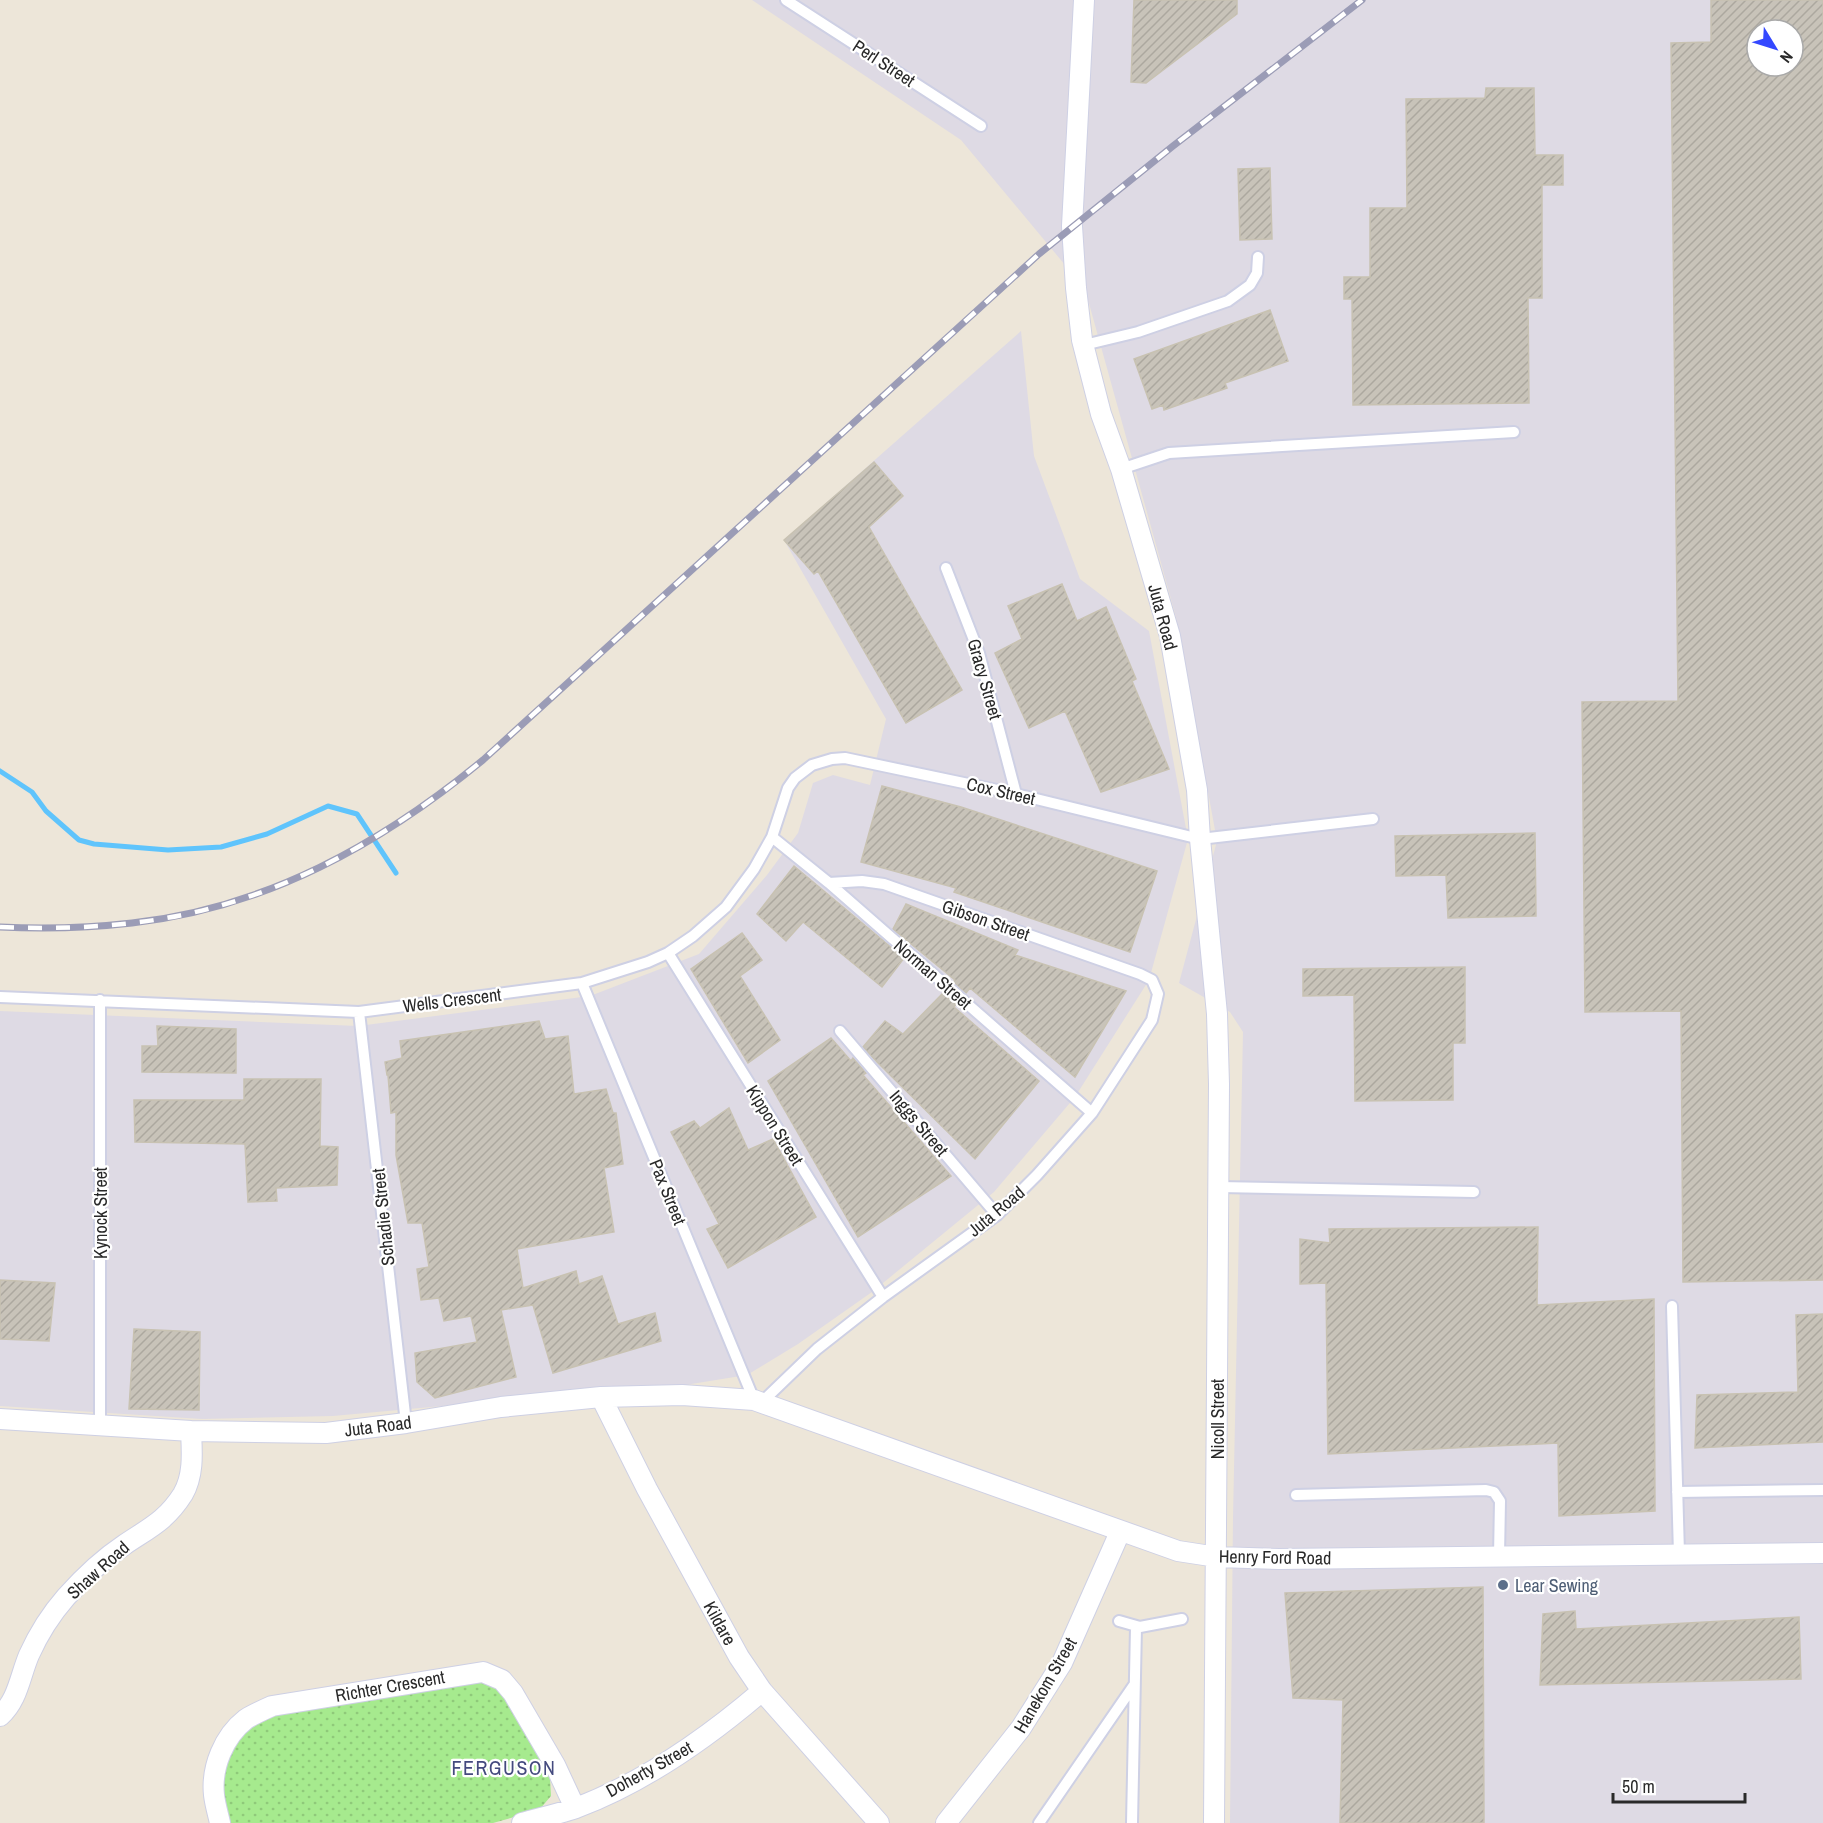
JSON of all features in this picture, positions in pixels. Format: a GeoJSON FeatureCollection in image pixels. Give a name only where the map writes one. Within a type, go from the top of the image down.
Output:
{"type":"FeatureCollection","features":[{"type":"Feature","properties":{"kind":"street","name":"Juta Road"},"geometry":{"type":"LineString","coordinates":[[1084,0],[1072,226],[1076,288],[1084,345],[1101,414],[1121,469],[1170,636],[1197,790],[1217,1014]]}},
{"type":"Feature","properties":{"kind":"street","name":"Nicoll Street"},"geometry":{"type":"LineString","coordinates":[[1214,1823],[1219,1187],[1217,1014]]}},
{"type":"Feature","properties":{"kind":"street","name":"Juta Road"},"geometry":{"type":"LineString","coordinates":[[0,1419],[191,1431],[326,1433],[406,1423],[501,1407],[601,1397],[682,1395],[758,1402]]}},
{"type":"Feature","properties":{"kind":"street","name":"Kildare"},"geometry":{"type":"LineString","coordinates":[[601,1397],[647,1489],[739,1657],[762,1691],[879,1823]]}},
{"type":"Feature","properties":{"kind":"street","name":"Henry Ford Road"},"geometry":{"type":"LineString","coordinates":[[758,1402],[1120,1532],[1178,1551],[1216,1557],[1279,1559],[1823,1552]]}},
{"type":"Feature","properties":{"kind":"street","name":"Shaw Road"},"geometry":{"type":"LineString","coordinates":[[0,1716],[16,1694],[29,1654],[66,1598],[105,1559],[162,1520],[183,1493],[189,1481],[193,1456],[191,1431]]}},
{"type":"Feature","properties":{"kind":"street","name":"Hanekom Street"},"geometry":{"type":"LineString","coordinates":[[946,1823],[1021,1728],[1062,1663],[1120,1532]]}},
{"type":"Feature","properties":{"kind":"street","name":"Richter Crescent"},"geometry":{"type":"LineString","coordinates":[[220,1823],[214,1795],[214,1780],[218,1762],[228,1740],[248,1717],[272,1706],[483,1672],[502,1680],[513,1693],[555,1765],[575,1808]]}},
{"type":"Feature","properties":{"kind":"street","name":"Doherty Street"},"geometry":{"type":"LineString","coordinates":[[522,1823],[575,1808],[633,1782],[687,1750],[762,1691]]}},
{"type":"Feature","properties":{"kind":"lane","name":"Perl Street"},"geometry":{"type":"LineString","coordinates":[[786,0],[981,126]]}},
{"type":"Feature","properties":{"kind":"lane"},"geometry":{"type":"LineString","coordinates":[[1084,345],[1138,332],[1228,301],[1250,285],[1257,273],[1258,256]]}},
{"type":"Feature","properties":{"kind":"lane"},"geometry":{"type":"LineString","coordinates":[[1121,469],[1169,453],[1514,432]]}},
{"type":"Feature","properties":{"kind":"lane","name":"Gracy Street"},"geometry":{"type":"LineString","coordinates":[[946,568],[979,653],[1016,794]]}},
{"type":"Feature","properties":{"kind":"lane","name":"Cox Street"},"geometry":{"type":"LineString","coordinates":[[802,771],[823,761],[845,758],[1016,794],[1200,839]]}},
{"type":"Feature","properties":{"kind":"lane","name":"Wells Crescent"},"geometry":{"type":"LineString","coordinates":[[0,997],[359,1012],[582,983],[648,962],[668,953],[693,936],[726,907],[754,869],[772,837],[788,788],[802,771]]}},
{"type":"Feature","properties":{"kind":"lane"},"geometry":{"type":"LineString","coordinates":[[1200,839],[1373,819]]}},
{"type":"Feature","properties":{"kind":"lane","name":"Norman Street"},"geometry":{"type":"LineString","coordinates":[[772,837],[829,883],[1092,1113]]}},
{"type":"Feature","properties":{"kind":"lane","name":"Gibson Street"},"geometry":{"type":"LineString","coordinates":[[829,883],[872,881],[884,884],[1140,974]]}},
{"type":"Feature","properties":{"kind":"lane","name":"Kippon Street"},"geometry":{"type":"LineString","coordinates":[[668,953],[883,1297]]}},
{"type":"Feature","properties":{"kind":"lane","name":"Juta Road"},"geometry":{"type":"LineString","coordinates":[[758,1402],[817,1349],[883,1297],[997,1215],[1037,1176],[1092,1113],[1143,1037],[1155,1011],[1158,994],[1152,980],[1140,974]]}},
{"type":"Feature","properties":{"kind":"lane","name":"Pax Street"},"geometry":{"type":"LineString","coordinates":[[582,983],[758,1402]]}},
{"type":"Feature","properties":{"kind":"lane","name":"Kynock Street"},"geometry":{"type":"LineString","coordinates":[[100,1000],[100,1425]]}},
{"type":"Feature","properties":{"kind":"lane","name":"Schadie Street"},"geometry":{"type":"LineString","coordinates":[[359,1012],[406,1423]]}},
{"type":"Feature","properties":{"kind":"lane","name":"Inggs Street"},"geometry":{"type":"LineString","coordinates":[[840,1031],[997,1215]]}},
{"type":"Feature","properties":{"kind":"lane"},"geometry":{"type":"LineString","coordinates":[[1219,1187],[1474,1192]]}},
{"type":"Feature","properties":{"kind":"lane"},"geometry":{"type":"LineString","coordinates":[[1672,1306],[1678,1554]]}},
{"type":"Feature","properties":{"kind":"lane"},"geometry":{"type":"LineString","coordinates":[[1296,1495],[1486,1490],[1494,1492],[1500,1501],[1499,1556]]}},
{"type":"Feature","properties":{"kind":"lane"},"geometry":{"type":"LineString","coordinates":[[1677,1492],[1823,1490]]}},
{"type":"Feature","properties":{"kind":"lane"},"geometry":{"type":"LineString","coordinates":[[1119,1621],[1136,1627],[1182,1619]]}},
{"type":"Feature","properties":{"kind":"lane"},"geometry":{"type":"LineString","coordinates":[[1132,1823],[1136,1627]]}},
{"type":"Feature","properties":{"kind":"lane"},"geometry":{"type":"LineString","coordinates":[[1039,1823],[1134,1685]]}},
{"type":"Feature","properties":{"kind":"shaded area"},"geometry":{"type":"Polygon","coordinates":[[[752,0],[1823,0],[1823,1823],[1230,1823],[1233,1518],[1243,1032],[1230,1012],[1179,983],[1217,841],[1176,617],[1085,289],[961,140],[752,0]]]}},
{"type":"Feature","properties":{"kind":"shaded area"},"geometry":{"type":"Polygon","coordinates":[[[1021,331],[1034,456],[1080,579],[1149,631],[1188,839],[1149,980],[1075,1097],[994,1192],[872,1292],[798,1344],[747,1375],[654,1390],[530,1398],[333,1416],[202,1419],[0,1406],[0,1011],[358,1026],[590,996],[699,954],[767,875],[798,833],[813,783],[833,775],[870,785],[886,719],[784,540],[1021,331]]]}},
{"type":"Feature","properties":{"kind":"green space"},"geometry":{"type":"Polygon","coordinates":[[[480,1681],[490,1683],[504,1694],[550,1778],[551,1796],[539,1810],[493,1823],[230,1823],[224,1800],[225,1765],[234,1746],[257,1724],[276,1715],[480,1681]]]}},
{"type":"Feature","properties":{"kind":"building"},"geometry":{"type":"Polygon","coordinates":[[[1134,0],[1237,0],[1237,14],[1146,83],[1131,82],[1134,0]]]}},
{"type":"Feature","properties":{"kind":"building"},"geometry":{"type":"Polygon","coordinates":[[[1711,0],[1823,0],[1823,1280],[1683,1282],[1681,1011],[1585,1012],[1582,702],[1678,701],[1671,43],[1711,42],[1711,0]]]}},
{"type":"Feature","properties":{"kind":"building"},"geometry":{"type":"Polygon","coordinates":[[[1486,88],[1534,88],[1535,155],[1563,155],[1563,185],[1542,185],[1542,298],[1528,298],[1529,403],[1353,405],[1352,299],[1344,299],[1344,277],[1370,277],[1370,208],[1407,208],[1406,99],[1485,98],[1486,88]]]}},
{"type":"Feature","properties":{"kind":"building"},"geometry":{"type":"Polygon","coordinates":[[[1270,168],[1272,239],[1240,240],[1238,169],[1270,168]]]}},
{"type":"Feature","properties":{"kind":"building"},"geometry":{"type":"Polygon","coordinates":[[[1270,310],[1288,361],[1225,383],[1227,388],[1164,410],[1163,405],[1152,409],[1134,359],[1270,310]]]}},
{"type":"Feature","properties":{"kind":"building"},"geometry":{"type":"Polygon","coordinates":[[[874,462],[903,496],[869,527],[962,690],[906,723],[818,571],[814,574],[784,540],[874,462]]]}},
{"type":"Feature","properties":{"kind":"building"},"geometry":{"type":"Polygon","coordinates":[[[1062,584],[1077,621],[1106,607],[1136,679],[1132,681],[1169,769],[1101,792],[1065,711],[1029,728],[995,653],[1022,639],[1008,606],[1062,584]]]}},
{"type":"Feature","properties":{"kind":"building"},"geometry":{"type":"Polygon","coordinates":[[[882,786],[961,807],[1157,871],[1130,952],[954,892],[956,888],[861,862],[882,786]]]}},
{"type":"Feature","properties":{"kind":"building"},"geometry":{"type":"Polygon","coordinates":[[[1535,833],[1536,916],[1448,918],[1446,875],[1396,876],[1395,836],[1535,833]]]}},
{"type":"Feature","properties":{"kind":"building"},"geometry":{"type":"Polygon","coordinates":[[[794,866],[904,958],[882,987],[803,922],[786,941],[757,914],[794,866]]]}},
{"type":"Feature","properties":{"kind":"building"},"geometry":{"type":"Polygon","coordinates":[[[906,904],[1018,950],[1015,955],[1126,991],[1075,1077],[970,988],[966,993],[953,982],[955,980],[893,929],[906,904]]]}},
{"type":"Feature","properties":{"kind":"building"},"geometry":{"type":"Polygon","coordinates":[[[742,933],[762,960],[740,976],[780,1040],[748,1063],[691,969],[742,933]]]}},
{"type":"Feature","properties":{"kind":"building"},"geometry":{"type":"Polygon","coordinates":[[[1465,967],[1465,1043],[1453,1043],[1453,1100],[1355,1101],[1354,995],[1303,996],[1303,969],[1465,967]]]}},
{"type":"Feature","properties":{"kind":"building"},"geometry":{"type":"Polygon","coordinates":[[[943,993],[956,1004],[954,1007],[1039,1081],[975,1159],[863,1047],[885,1021],[903,1034],[943,993]]]}},
{"type":"Feature","properties":{"kind":"building"},"geometry":{"type":"Polygon","coordinates":[[[539,1021],[545,1039],[568,1036],[574,1094],[606,1089],[613,1113],[616,1113],[623,1164],[604,1168],[614,1232],[517,1249],[523,1288],[576,1271],[579,1284],[602,1276],[618,1324],[655,1313],[661,1341],[553,1373],[533,1305],[501,1310],[516,1377],[435,1398],[417,1382],[415,1353],[477,1342],[471,1316],[444,1321],[439,1298],[421,1300],[417,1269],[429,1267],[422,1223],[408,1223],[396,1155],[396,1112],[391,1113],[385,1062],[402,1058],[400,1041],[539,1021]]]}},
{"type":"Feature","properties":{"kind":"building"},"geometry":{"type":"Polygon","coordinates":[[[157,1026],[236,1029],[236,1073],[142,1072],[142,1046],[158,1046],[157,1026]]]}},
{"type":"Feature","properties":{"kind":"building"},"geometry":{"type":"Polygon","coordinates":[[[831,1038],[851,1061],[853,1058],[866,1073],[863,1075],[951,1176],[858,1237],[768,1081],[831,1038]]]}},
{"type":"Feature","properties":{"kind":"building"},"geometry":{"type":"Polygon","coordinates":[[[244,1079],[321,1079],[320,1146],[338,1147],[337,1185],[276,1188],[277,1201],[248,1202],[245,1144],[135,1142],[134,1100],[244,1100],[244,1079]]]}},
{"type":"Feature","properties":{"kind":"building"},"geometry":{"type":"Polygon","coordinates":[[[729,1108],[748,1150],[773,1139],[816,1217],[728,1268],[707,1229],[719,1224],[671,1132],[694,1121],[700,1128],[729,1108]]]}},
{"type":"Feature","properties":{"kind":"building"},"geometry":{"type":"Polygon","coordinates":[[[1538,1227],[1537,1305],[1654,1299],[1655,1511],[1559,1516],[1558,1443],[1328,1454],[1326,1283],[1300,1284],[1300,1239],[1330,1243],[1329,1229],[1538,1227]]]}},
{"type":"Feature","properties":{"kind":"building"},"geometry":{"type":"Polygon","coordinates":[[[0,1280],[55,1283],[49,1341],[0,1339],[0,1280]]]}},
{"type":"Feature","properties":{"kind":"building"},"geometry":{"type":"Polygon","coordinates":[[[1823,1314],[1823,1442],[1695,1448],[1697,1395],[1798,1392],[1796,1315],[1823,1314]]]}},
{"type":"Feature","properties":{"kind":"building"},"geometry":{"type":"Polygon","coordinates":[[[134,1329],[200,1332],[199,1410],[129,1409],[134,1329]]]}},
{"type":"Feature","properties":{"kind":"building"},"geometry":{"type":"Polygon","coordinates":[[[1483,1587],[1484,1823],[1340,1823],[1343,1700],[1293,1698],[1285,1593],[1483,1587]]]}},
{"type":"Feature","properties":{"kind":"building"},"geometry":{"type":"Polygon","coordinates":[[[1575,1611],[1576,1629],[1799,1617],[1801,1679],[1540,1685],[1543,1614],[1575,1611]]]}},
{"type":"Feature","properties":{"kind":"waterway"},"geometry":{"type":"LineString","coordinates":[[0,771],[32,792],[46,811],[79,840],[94,844],[168,850],[221,847],[267,834],[328,806],[357,814],[396,873]]}},
{"type":"Feature","properties":{"kind":"railway"},"geometry":{"type":"LineString","coordinates":[[0,927],[66,928],[132,923],[181,915],[229,903],[275,887],[320,867],[404,819],[483,760],[1039,254],[1173,146],[1362,0]]}},
{"type":"Feature","properties":{"kind":"place","name":"Lear Sewing"},"geometry":{"type":"Point","coordinates":[1503,1585]}},
{"type":"Feature","properties":{"kind":"district","name":"FERGUSON"},"geometry":{"type":"Point","coordinates":[504,1767]}}]}
